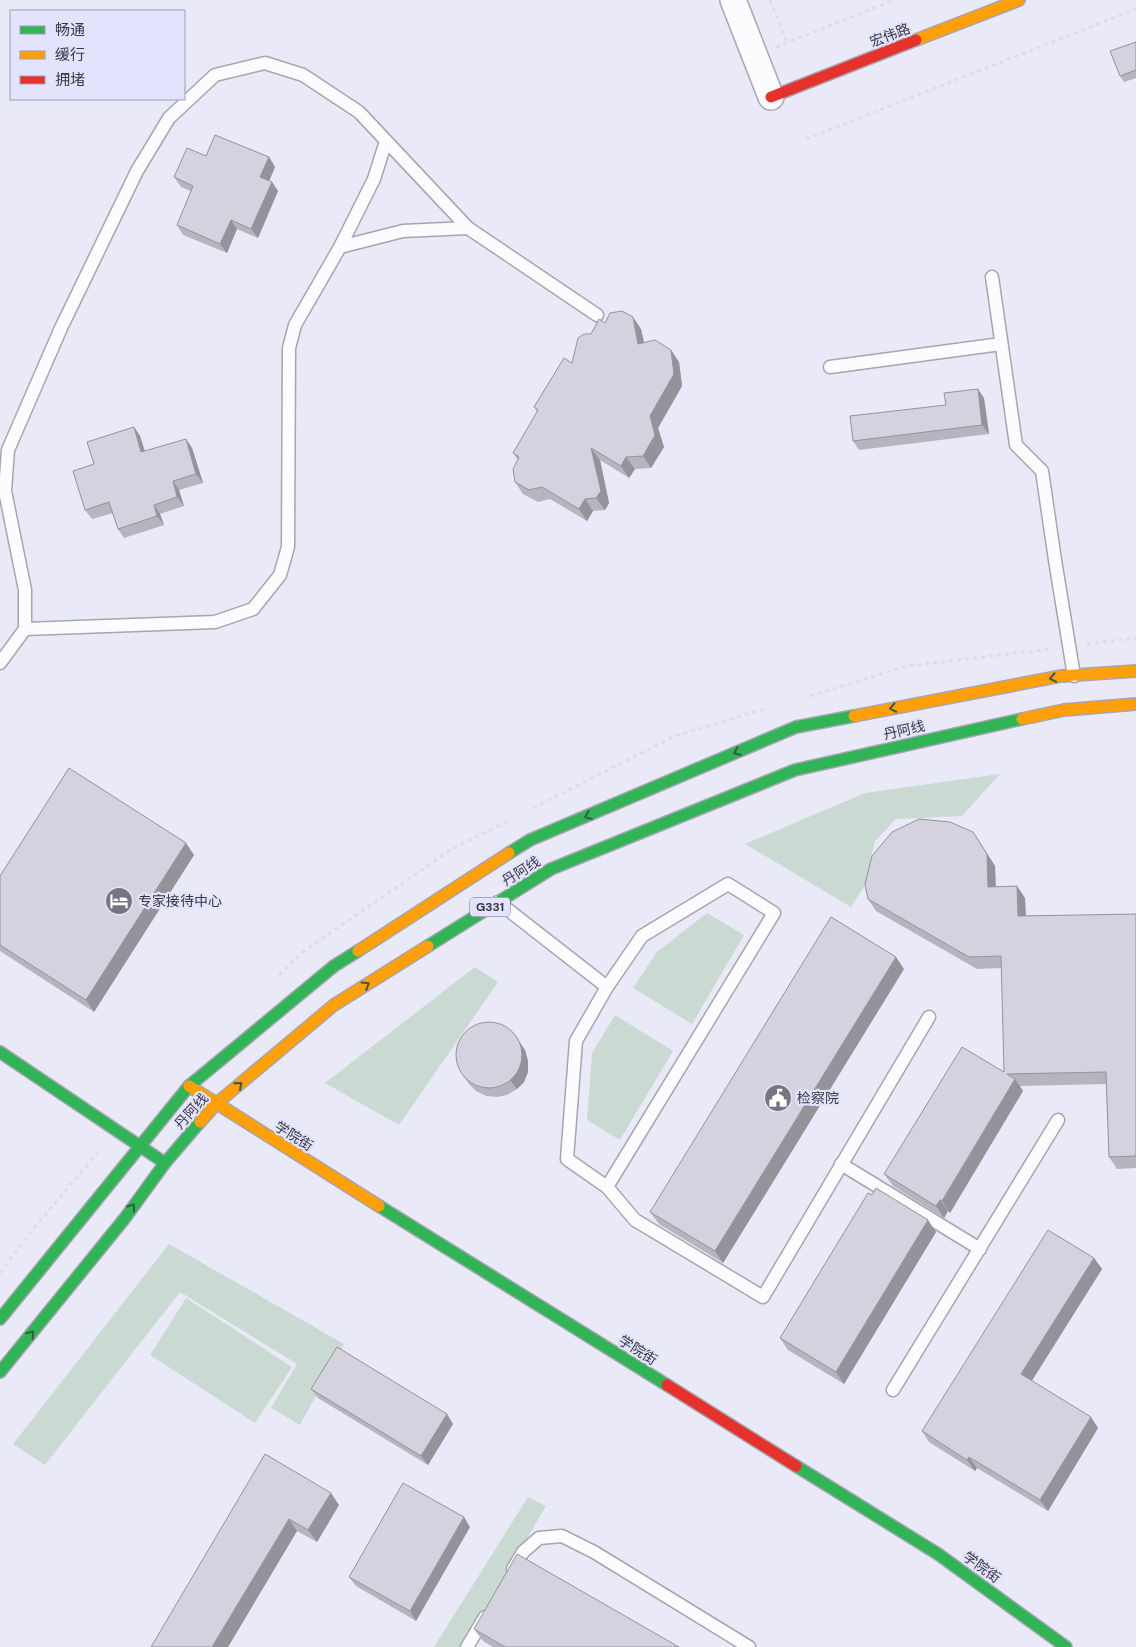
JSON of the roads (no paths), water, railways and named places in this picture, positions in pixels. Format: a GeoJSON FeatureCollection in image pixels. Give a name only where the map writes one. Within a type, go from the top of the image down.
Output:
{"type":"FeatureCollection","features":[{"type":"Feature","properties":{"kind":"main road","name":"宏伟路"},"geometry":{"type":"LineString","coordinates":[[771,97],[1019,0]]}},
{"type":"Feature","properties":{"kind":"main road","name":"丹阿线"},"geometry":{"type":"LineString","coordinates":[[0,1319],[189,1086],[334,966],[530,840],[796,727],[1061,676],[1136,671]]}},
{"type":"Feature","properties":{"kind":"main road","name":"丹阿线"},"geometry":{"type":"LineString","coordinates":[[0,1372],[125,1218],[165,1163],[216,1104],[334,1006],[551,869],[795,770],[1064,710],[1136,704]]}},
{"type":"Feature","properties":{"kind":"main road"},"geometry":{"type":"LineString","coordinates":[[0,1052],[165,1163]]}},
{"type":"Feature","properties":{"kind":"main road","name":"学院街"},"geometry":{"type":"LineString","coordinates":[[189,1086],[938,1554],[1066,1647]]}},
{"type":"Feature","properties":{"kind":"street"},"geometry":{"type":"LineString","coordinates":[[733,0],[771,97]]}},
{"type":"Feature","properties":{"kind":"lane"},"geometry":{"type":"LineString","coordinates":[[0,663],[25,629],[25,590],[5,491],[8,450],[61,328],[133,180],[169,118],[215,75],[265,63],[303,75],[359,112],[468,228],[597,315]]}},
{"type":"Feature","properties":{"kind":"lane"},"geometry":{"type":"LineString","coordinates":[[25,629],[215,622],[253,609],[280,575],[288,546],[289,348],[296,325],[340,247],[374,179],[386,141]]}},
{"type":"Feature","properties":{"kind":"lane"},"geometry":{"type":"LineString","coordinates":[[340,247],[403,231],[468,228]]}},
{"type":"Feature","properties":{"kind":"lane"},"geometry":{"type":"LineString","coordinates":[[992,277],[1016,445],[1042,472],[1074,676]]}},
{"type":"Feature","properties":{"kind":"lane"},"geometry":{"type":"LineString","coordinates":[[830,367],[1001,344]]}},
{"type":"Feature","properties":{"kind":"lane"},"geometry":{"type":"LineString","coordinates":[[607,1187],[774,913],[728,884],[642,936],[607,987],[576,1041],[567,1158],[607,1187],[635,1220],[763,1296],[929,1017]]}},
{"type":"Feature","properties":{"kind":"lane"},"geometry":{"type":"LineString","coordinates":[[498,902],[607,987]]}},
{"type":"Feature","properties":{"kind":"lane"},"geometry":{"type":"LineString","coordinates":[[893,1390],[1058,1120]]}},
{"type":"Feature","properties":{"kind":"lane"},"geometry":{"type":"LineString","coordinates":[[841,1164],[980,1249]]}},
{"type":"Feature","properties":{"kind":"lane"},"geometry":{"type":"LineString","coordinates":[[504,1584],[523,1552],[539,1538],[562,1536],[594,1552],[749,1647]]}},
{"type":"Feature","properties":{"kind":"lane"},"geometry":{"type":"LineString","coordinates":[[467,1647],[490,1607]]}},
{"type":"Feature","properties":{"kind":"place","name":"专家接待中心"},"geometry":{"type":"Point","coordinates":[119,901]}},
{"type":"Feature","properties":{"kind":"place","name":"检察院"},"geometry":{"type":"Point","coordinates":[778,1098]}}]}
